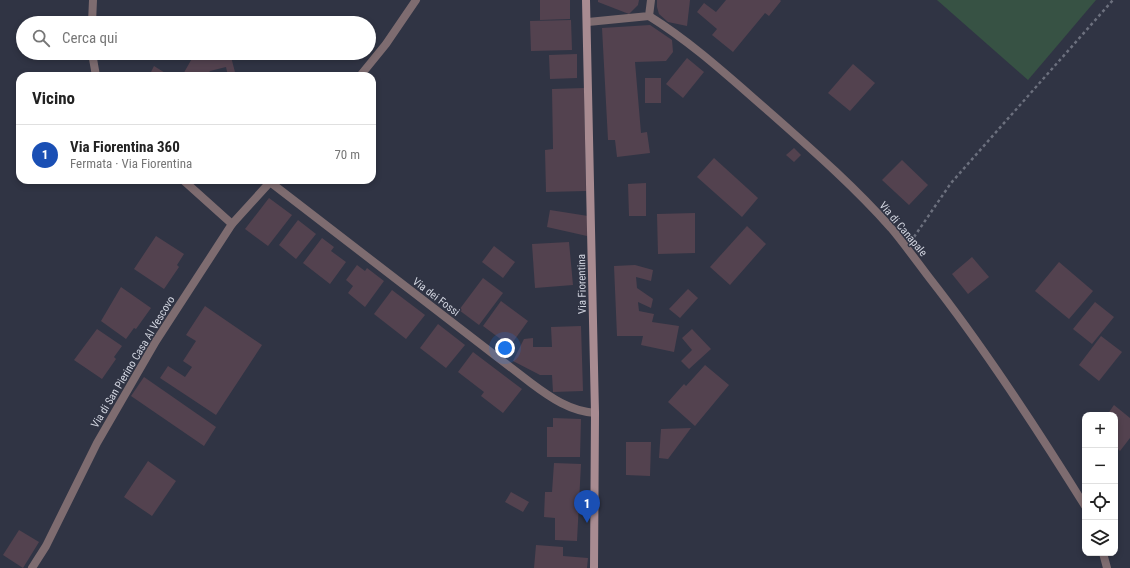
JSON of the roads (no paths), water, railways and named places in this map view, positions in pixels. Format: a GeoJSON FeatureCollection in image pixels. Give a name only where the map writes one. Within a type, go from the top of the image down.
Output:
{"type":"FeatureCollection","features":[{"type":"Feature","properties":{"kind":"street"},"geometry":{"type":"LineString","coordinates":[[92,16],[93,0]]}},
{"type":"Feature","properties":{"kind":"street"},"geometry":{"type":"LineString","coordinates":[[376,56],[416,0]]}},
{"type":"Feature","properties":{"kind":"street","name":"Via Fiorentina"},"geometry":{"type":"LineString","coordinates":[[586,0],[588,22],[596,413],[594,568]]}},
{"type":"Feature","properties":{"kind":"street"},"geometry":{"type":"LineString","coordinates":[[588,22],[649,16],[651,0]]}},
{"type":"Feature","properties":{"kind":"street","name":"Via di Canapale"},"geometry":{"type":"LineString","coordinates":[[649,16],[684,40],[729,76],[819,156],[891,228],[1001,377],[1057,460],[1082,501]]}},
{"type":"Feature","properties":{"kind":"street"},"geometry":{"type":"LineString","coordinates":[[93,60],[95,72]]}},
{"type":"Feature","properties":{"kind":"street"},"geometry":{"type":"LineString","coordinates":[[363,72],[373,60]]}},
{"type":"Feature","properties":{"kind":"street"},"geometry":{"type":"LineString","coordinates":[[187,184],[232,224]]}},
{"type":"Feature","properties":{"kind":"street","name":"Via di San Pierino Casa Al Vescovo"},"geometry":{"type":"LineString","coordinates":[[32,568],[46,546],[97,443],[156,341],[232,224],[268,184]]}},
{"type":"Feature","properties":{"kind":"street","name":"Via dei Fossi"},"geometry":{"type":"LineString","coordinates":[[275,184],[531,383],[569,407],[583,412],[596,413]]}},
{"type":"Feature","properties":{"kind":"street"},"geometry":{"type":"LineString","coordinates":[[1104,556],[1107,568]]}},
{"type":"Feature","properties":{"kind":"place","name":"Via Fiorentina 360"},"geometry":{"type":"Point","coordinates":[587,523]}}]}
